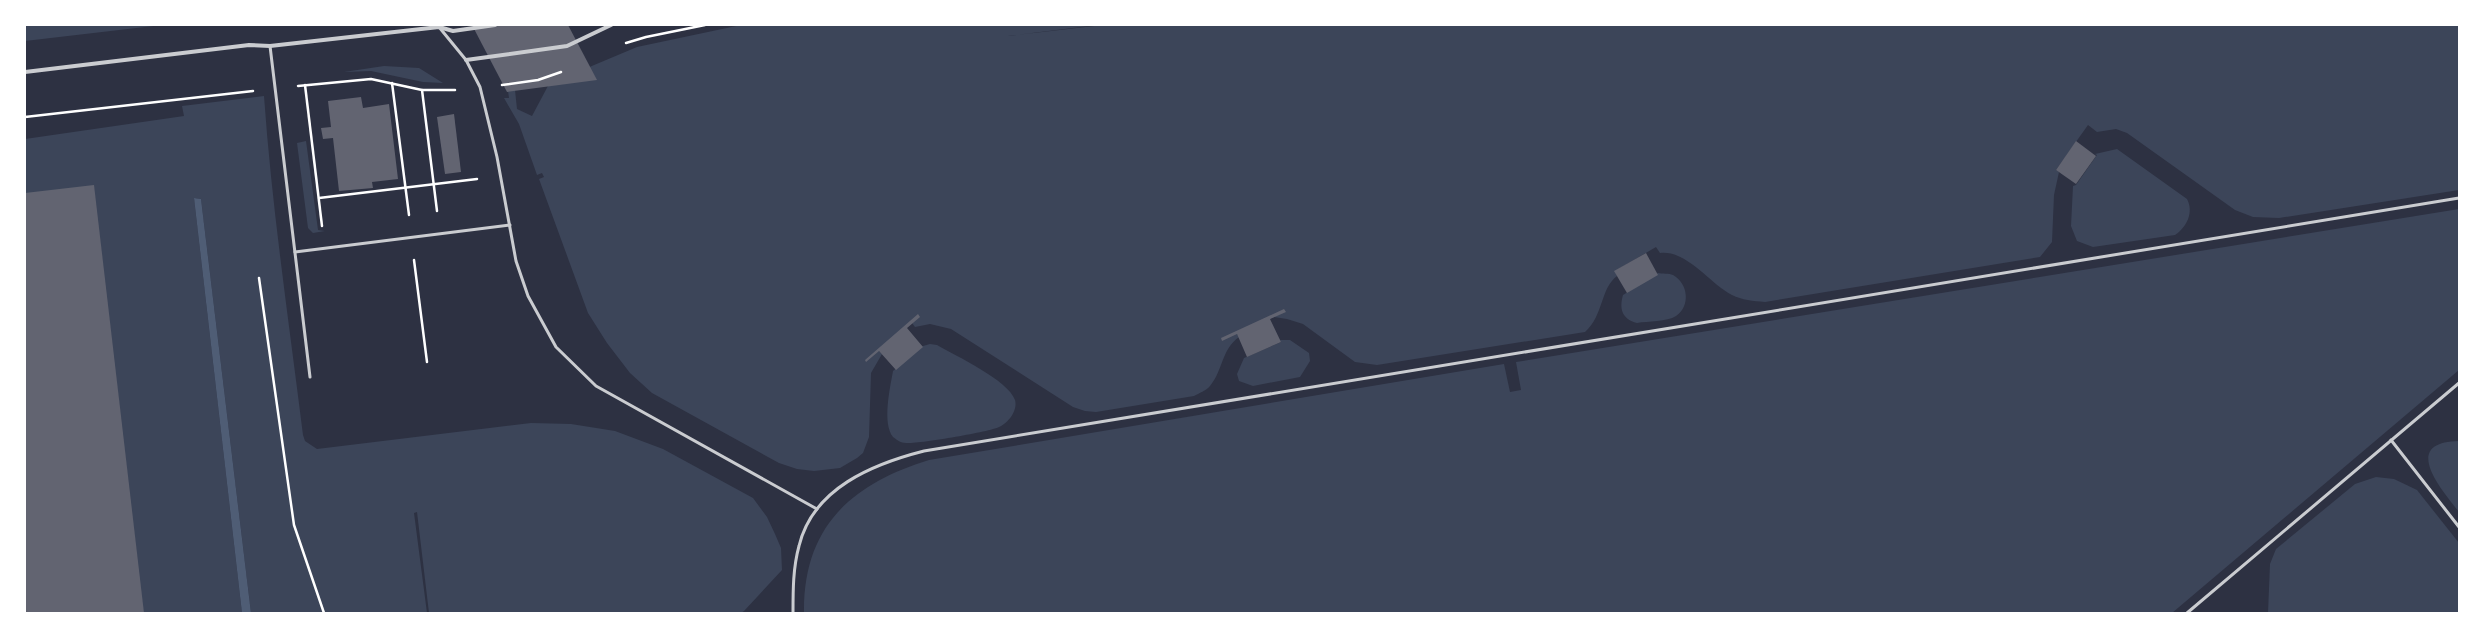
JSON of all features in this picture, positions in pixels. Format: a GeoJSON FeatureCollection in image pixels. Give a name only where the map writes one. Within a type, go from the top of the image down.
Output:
{"type":"FeatureCollection","features":[{"type":"Feature","properties":{"kind":"street"},"geometry":{"type":"LineString","coordinates":[[25,72],[249,46],[270,46],[439,26],[453,31],[496,25]]}},
{"type":"Feature","properties":{"kind":"street"},"geometry":{"type":"LineString","coordinates":[[466,60],[567,46],[611,25]]}},
{"type":"Feature","properties":{"kind":"lane"},"geometry":{"type":"LineString","coordinates":[[439,26],[466,60],[480,87],[501,176],[516,261],[528,296],[556,347],[596,386],[817,509]]}},
{"type":"Feature","properties":{"kind":"lane"},"geometry":{"type":"LineString","coordinates":[[270,46],[310,377]]}},
{"type":"Feature","properties":{"kind":"lane"},"geometry":{"type":"LineString","coordinates":[[793,613],[793,580],[799,545],[807,525],[817,509],[832,492],[866,470],[924,451],[2459,198]]}},
{"type":"Feature","properties":{"kind":"lane"},"geometry":{"type":"LineString","coordinates":[[295,252],[510,224]]}},
{"type":"Feature","properties":{"kind":"lane"},"geometry":{"type":"LineString","coordinates":[[2186,613],[2459,383]]}},
{"type":"Feature","properties":{"kind":"lane"},"geometry":{"type":"LineString","coordinates":[[2391,440],[2459,527]]}},
{"type":"Feature","properties":{"kind":"path"},"geometry":{"type":"LineString","coordinates":[[325,248],[305,85],[371,79],[422,90],[451,91],[480,87]]}},
{"type":"Feature","properties":{"kind":"path"},"geometry":{"type":"LineString","coordinates":[[25,117],[254,90]]}},
{"type":"Feature","properties":{"kind":"path"},"geometry":{"type":"LineString","coordinates":[[422,90],[440,234]]}},
{"type":"Feature","properties":{"kind":"path"},"geometry":{"type":"LineString","coordinates":[[319,198],[501,176]]}},
{"type":"Feature","properties":{"kind":"path"},"geometry":{"type":"LineString","coordinates":[[259,278],[294,525],[324,613]]}},
{"type":"Feature","properties":{"kind":"shaded area"},"geometry":{"type":"Polygon","coordinates":[[[25,25],[162,25],[25,41],[25,25]]]}},
{"type":"Feature","properties":{"kind":"shaded area"},"geometry":{"type":"Polygon","coordinates":[[[741,25],[1097,25],[1008,36],[1103,25],[2459,25],[2459,190],[2279,218],[2253,217],[2235,210],[2127,133],[2116,129],[2097,132],[2088,125],[2056,170],[2059,172],[2054,195],[2052,242],[2040,257],[1765,302],[1752,301],[1732,295],[1723,290],[1689,262],[1670,253],[1660,253],[1656,247],[1615,271],[1617,276],[1612,281],[1604,295],[1596,318],[1585,332],[1377,365],[1355,362],[1303,324],[1274,317],[1237,334],[1239,337],[1233,342],[1225,354],[1214,380],[1208,388],[1202,392],[1194,396],[1096,412],[1085,411],[1073,407],[951,329],[930,324],[915,327],[912,323],[879,351],[882,354],[871,373],[869,437],[863,453],[840,468],[814,471],[797,469],[779,463],[652,393],[630,373],[607,343],[588,313],[539,179],[544,177],[542,173],[537,175],[519,124],[504,98],[509,98],[508,91],[515,90],[517,109],[532,116],[549,84],[637,47],[741,25]]]}},
{"type":"Feature","properties":{"kind":"shaded area"},"geometry":{"type":"Polygon","coordinates":[[[384,66],[419,68],[443,83],[423,82],[371,71],[344,72],[384,66]]]}},
{"type":"Feature","properties":{"kind":"shaded area"},"geometry":{"type":"Polygon","coordinates":[[[264,96],[276,223],[305,441],[317,449],[531,423],[571,424],[615,431],[663,449],[753,498],[767,517],[781,548],[782,570],[744,611],[741,613],[429,613],[417,512],[414,513],[427,613],[251,613],[201,199],[194,198],[242,613],[25,613],[25,139],[184,116],[182,106],[264,96]]]}},
{"type":"Feature","properties":{"kind":"shaded area"},"geometry":{"type":"Polygon","coordinates":[[[306,141],[318,230],[325,231],[313,233],[308,228],[297,143],[306,141]]]}},
{"type":"Feature","properties":{"kind":"shaded area"},"geometry":{"type":"Polygon","coordinates":[[[2117,149],[2187,199],[2190,209],[2188,219],[2183,228],[2175,235],[2093,247],[2077,241],[2071,226],[2073,186],[2076,185],[2097,155],[2095,154],[2117,149]]]}},
{"type":"Feature","properties":{"kind":"shaded area"},"geometry":{"type":"Polygon","coordinates":[[[194,198],[201,199],[251,613],[242,613],[194,198]]]}},
{"type":"Feature","properties":{"kind":"shaded area"},"geometry":{"type":"Polygon","coordinates":[[[2459,209],[2459,370],[2172,613],[804,613],[806,583],[812,556],[823,533],[837,513],[855,496],[876,482],[901,470],[929,460],[1504,364],[1510,392],[1521,390],[1516,362],[2459,209]]]}},
{"type":"Feature","properties":{"kind":"shaded area"},"geometry":{"type":"Polygon","coordinates":[[[1658,273],[1673,275],[1682,283],[1686,295],[1686,301],[1681,312],[1672,318],[1663,320],[1637,323],[1628,319],[1623,313],[1621,305],[1623,295],[1658,273]]]}},
{"type":"Feature","properties":{"kind":"shaded area"},"geometry":{"type":"Polygon","coordinates":[[[1280,340],[1290,340],[1309,353],[1310,361],[1300,377],[1253,386],[1239,381],[1237,374],[1244,358],[1281,342],[1280,340]]]}},
{"type":"Feature","properties":{"kind":"shaded area"},"geometry":{"type":"Polygon","coordinates":[[[930,344],[937,345],[968,362],[1003,385],[1010,392],[1016,404],[1014,412],[1009,420],[993,429],[938,440],[906,443],[893,437],[890,431],[887,414],[893,371],[923,346],[930,344]]]}},
{"type":"Feature","properties":{"kind":"shaded area"},"geometry":{"type":"Polygon","coordinates":[[[2459,441],[2459,512],[2436,480],[2430,468],[2428,458],[2432,449],[2441,443],[2459,441]]]}},
{"type":"Feature","properties":{"kind":"shaded area"},"geometry":{"type":"Polygon","coordinates":[[[2376,477],[2394,479],[2417,490],[2459,543],[2459,613],[2268,613],[2270,564],[2276,549],[2355,484],[2376,477]]]}},
{"type":"Feature","properties":{"kind":"building"},"geometry":{"type":"Polygon","coordinates":[[[472,25],[568,25],[597,80],[507,92],[472,25]]]}},
{"type":"Feature","properties":{"kind":"building"},"geometry":{"type":"Polygon","coordinates":[[[361,97],[363,108],[389,104],[398,179],[372,182],[373,188],[339,191],[333,138],[323,139],[321,128],[331,127],[328,101],[361,97]]]}},
{"type":"Feature","properties":{"kind":"building"},"geometry":{"type":"Polygon","coordinates":[[[454,114],[461,172],[445,174],[437,117],[454,114]]]}},
{"type":"Feature","properties":{"kind":"building"},"geometry":{"type":"Polygon","coordinates":[[[2076,141],[2096,156],[2076,184],[2056,170],[2076,141]]]}},
{"type":"Feature","properties":{"kind":"building"},"geometry":{"type":"Polygon","coordinates":[[[94,185],[144,613],[25,613],[25,193],[94,185]]]}},
{"type":"Feature","properties":{"kind":"building"},"geometry":{"type":"Polygon","coordinates":[[[1646,253],[1658,275],[1627,293],[1614,271],[1646,253]]]}},
{"type":"Feature","properties":{"kind":"building"},"geometry":{"type":"Polygon","coordinates":[[[1284,309],[1286,312],[1270,319],[1281,342],[1247,357],[1237,334],[1222,341],[1221,338],[1284,309]]]}},
{"type":"Feature","properties":{"kind":"building"},"geometry":{"type":"Polygon","coordinates":[[[918,314],[920,317],[907,328],[923,347],[896,370],[879,351],[866,362],[865,360],[918,314]]]}}]}
